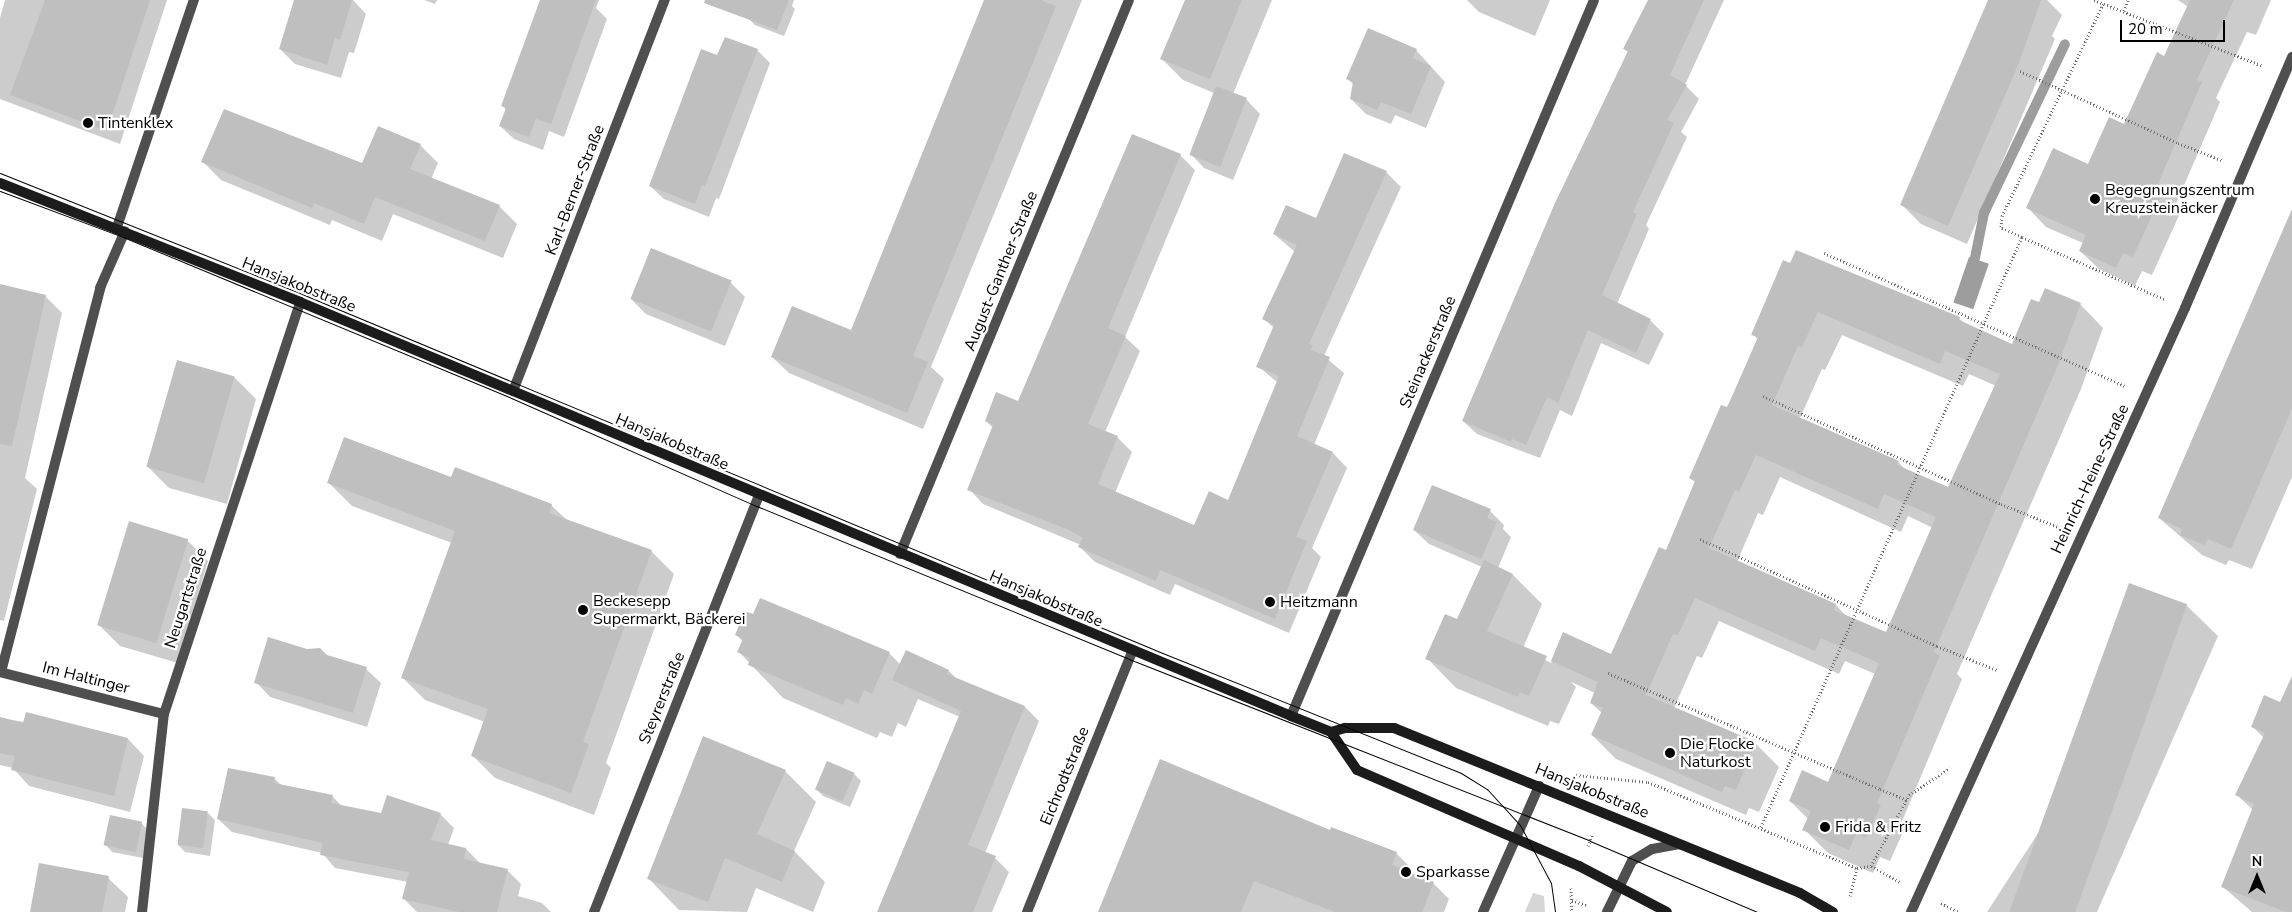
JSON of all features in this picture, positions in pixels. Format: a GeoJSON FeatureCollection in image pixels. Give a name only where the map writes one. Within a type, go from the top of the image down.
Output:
{"type":"FeatureCollection","features":[{"type":"Feature","properties":{"kind":"street"},"geometry":{"type":"LineString","coordinates":[[1,672],[100,288],[121,229],[194,0]]}},
{"type":"Feature","properties":{"kind":"street","name":"Karl-Berner-Straße"},"geometry":{"type":"LineString","coordinates":[[513,391],[665,0]]}},
{"type":"Feature","properties":{"kind":"street","name":"August-Ganther-Straße"},"geometry":{"type":"LineString","coordinates":[[900,554],[1129,0]]}},
{"type":"Feature","properties":{"kind":"street","name":"Steinackerstraße"},"geometry":{"type":"LineString","coordinates":[[1291,716],[1594,0]]}},
{"type":"Feature","properties":{"kind":"street","name":"Heinrich-Heine-Straße"},"geometry":{"type":"LineString","coordinates":[[1911,912],[2015,677],[2185,308],[2292,57]]}},
{"type":"Feature","properties":{"kind":"street","name":"Hansjakobstraße"},"geometry":{"type":"LineString","coordinates":[[0,184],[121,229],[300,302],[1132,652],[1291,716],[1332,732],[1345,728],[1394,728],[1800,893],[1833,912]]}},
{"type":"Feature","properties":{"kind":"street","name":"Neugartstraße"},"geometry":{"type":"LineString","coordinates":[[142,912],[164,714],[300,302]]}},
{"type":"Feature","properties":{"kind":"street","name":"Steyrerstraße"},"geometry":{"type":"LineString","coordinates":[[594,912],[759,495]]}},
{"type":"Feature","properties":{"kind":"street","name":"Eichrodtstraße"},"geometry":{"type":"LineString","coordinates":[[1027,912],[1132,652]]}},
{"type":"Feature","properties":{"kind":"street","name":"Im Haltinger"},"geometry":{"type":"LineString","coordinates":[[1,672],[164,714]]}},
{"type":"Feature","properties":{"kind":"street"},"geometry":{"type":"LineString","coordinates":[[1332,732],[1357,770],[1618,884],[1667,912]]}},
{"type":"Feature","properties":{"kind":"street"},"geometry":{"type":"LineString","coordinates":[[1483,912],[1539,786]]}},
{"type":"Feature","properties":{"kind":"street"},"geometry":{"type":"LineString","coordinates":[[1607,912],[1618,884],[1638,855],[1680,844]]}},
{"type":"Feature","properties":{"kind":"path"},"geometry":{"type":"LineString","coordinates":[[2094,0],[2284,74]]}},
{"type":"Feature","properties":{"kind":"path"},"geometry":{"type":"LineString","coordinates":[[2124,12],[2128,0]]}},
{"type":"Feature","properties":{"kind":"path"},"geometry":{"type":"LineString","coordinates":[[2103,4],[2002,216],[2001,227],[2185,308]]}},
{"type":"Feature","properties":{"kind":"path"},"geometry":{"type":"LineString","coordinates":[[2020,71],[2178,143],[2244,169]]}},
{"type":"Feature","properties":{"kind":"path"},"geometry":{"type":"LineString","coordinates":[[1761,827],[2022,237]]}},
{"type":"Feature","properties":{"kind":"path"},"geometry":{"type":"LineString","coordinates":[[1824,253],[2145,395]]}},
{"type":"Feature","properties":{"kind":"path"},"geometry":{"type":"LineString","coordinates":[[1763,396],[2001,504],[2080,536]]}},
{"type":"Feature","properties":{"kind":"path"},"geometry":{"type":"LineString","coordinates":[[1700,539],[1937,646],[2015,677]]}},
{"type":"Feature","properties":{"kind":"path"},"geometry":{"type":"LineString","coordinates":[[1608,673],[1907,800]]}},
{"type":"Feature","properties":{"kind":"path"},"geometry":{"type":"LineString","coordinates":[[1539,786],[1578,774],[1648,782],[1857,868],[1871,866],[1909,795],[1983,748]]}},
{"type":"Feature","properties":{"kind":"path"},"geometry":{"type":"LineString","coordinates":[[1846,904],[1857,868]]}},
{"type":"Feature","properties":{"kind":"shaded area"},"geometry":{"type":"Polygon","coordinates":[[[1969,257],[1989,264],[1973,309],[1953,302],[1969,257]]]}},
{"type":"Feature","properties":{"kind":"shaded area"},"geometry":{"type":"Polygon","coordinates":[[[1533,893],[1544,896],[1545,912],[1525,912],[1533,893]]]}},
{"type":"Feature","properties":{"kind":"building"},"geometry":{"type":"Polygon","coordinates":[[[45,0],[150,0],[107,131],[10,95],[45,0]]]}},
{"type":"Feature","properties":{"kind":"building"},"geometry":{"type":"Polygon","coordinates":[[[294,0],[352,0],[340,40],[335,38],[327,65],[279,49],[294,0]]]}},
{"type":"Feature","properties":{"kind":"building"},"geometry":{"type":"Polygon","coordinates":[[[540,0],[596,0],[551,124],[536,119],[529,137],[499,126],[506,108],[501,106],[540,0]]]}},
{"type":"Feature","properties":{"kind":"building"},"geometry":{"type":"Polygon","coordinates":[[[705,0],[789,0],[777,30],[704,3],[705,0]]]}},
{"type":"Feature","properties":{"kind":"building"},"geometry":{"type":"Polygon","coordinates":[[[984,0],[1041,0],[1056,6],[913,356],[928,362],[907,413],[771,357],[792,306],[851,330],[984,0]]]}},
{"type":"Feature","properties":{"kind":"building"},"geometry":{"type":"Polygon","coordinates":[[[1185,0],[1242,0],[1210,79],[1160,59],[1185,0]]]}},
{"type":"Feature","properties":{"kind":"building"},"geometry":{"type":"Polygon","coordinates":[[[1648,0],[1704,0],[1670,75],[1687,85],[1667,120],[1674,123],[1633,212],[1637,214],[1602,295],[1651,319],[1636,353],[1588,330],[1558,403],[1547,397],[1526,445],[1512,439],[1511,442],[1462,421],[1555,203],[1628,51],[1623,49],[1648,0]]]}},
{"type":"Feature","properties":{"kind":"building"},"geometry":{"type":"Polygon","coordinates":[[[1988,0],[2041,0],[2019,63],[1948,226],[1900,205],[1988,0]]]}},
{"type":"Feature","properties":{"kind":"building","name":"Begegnungszentrum Kreuzsteinäcker"},"geometry":{"type":"Polygon","coordinates":[[[2190,0],[2234,0],[2197,80],[2202,82],[2157,186],[2164,189],[2133,257],[2123,253],[2116,268],[2079,251],[2086,235],[2026,208],[2053,148],[2088,164],[2109,117],[2124,124],[2157,52],[2164,56],[2190,0]]]}},
{"type":"Feature","properties":{"kind":"building"},"geometry":{"type":"Polygon","coordinates":[[[1368,28],[1417,49],[1413,58],[1431,66],[1411,114],[1381,102],[1377,110],[1350,99],[1353,82],[1346,79],[1368,28]]]}},
{"type":"Feature","properties":{"kind":"building"},"geometry":{"type":"Polygon","coordinates":[[[725,37],[758,49],[705,186],[702,185],[695,204],[649,186],[701,49],[717,55],[725,37]]]}},
{"type":"Feature","properties":{"kind":"building"},"geometry":{"type":"Polygon","coordinates":[[[1216,86],[1247,98],[1220,167],[1189,155],[1216,86]]]}},
{"type":"Feature","properties":{"kind":"building"},"geometry":{"type":"Polygon","coordinates":[[[224,109],[362,163],[378,126],[421,144],[410,169],[500,205],[485,241],[375,197],[364,224],[314,203],[312,208],[201,162],[224,109]]]}},
{"type":"Feature","properties":{"kind":"building"},"geometry":{"type":"Polygon","coordinates":[[[1132,134],[1181,154],[1108,328],[1126,336],[1088,424],[1118,436],[1098,484],[1194,525],[1209,491],[1228,500],[1279,376],[1256,367],[1274,325],[1262,319],[1297,245],[1273,234],[1286,205],[1316,218],[1344,153],[1387,171],[1309,344],[1313,345],[1311,350],[1330,357],[1297,436],[1333,452],[1296,537],[1307,541],[1275,619],[1160,570],[1156,581],[1078,547],[1083,538],[1069,530],[967,490],[993,425],[985,421],[996,392],[1018,401],[1132,134]]]}},
{"type":"Feature","properties":{"kind":"building"},"geometry":{"type":"Polygon","coordinates":[[[2292,209],[2292,409],[2231,549],[2208,539],[2205,545],[2180,535],[2182,529],[2158,518],[2292,209]]]}},
{"type":"Feature","properties":{"kind":"building"},"geometry":{"type":"Polygon","coordinates":[[[651,248],[732,281],[711,332],[630,299],[651,248]]]}},
{"type":"Feature","properties":{"kind":"building"},"geometry":{"type":"Polygon","coordinates":[[[1796,250],[1960,317],[1959,320],[2012,344],[2031,299],[2039,302],[2045,288],[2081,303],[2058,365],[1934,652],[1940,655],[1877,803],[1881,805],[1866,838],[1856,834],[1849,850],[1802,830],[1811,811],[1789,801],[1802,770],[1828,782],[1879,663],[1821,638],[1815,651],[1695,598],[1678,635],[1673,634],[1646,695],[1756,742],[1736,790],[1725,786],[1722,792],[1591,735],[1603,708],[1590,703],[1598,682],[1551,661],[1563,632],[1611,654],[1659,547],[1666,550],[1695,481],[1689,478],[1721,405],[1727,407],[1758,337],[1751,335],[1783,260],[1790,263],[1796,250]],[[1818,312],[1802,347],[1798,346],[1772,405],[1899,461],[1897,465],[1948,487],[2000,374],[1945,351],[1940,364],[1818,312]],[[1756,455],[1739,492],[1735,490],[1709,548],[1836,604],[1834,610],[1886,632],[1936,517],[1884,494],[1878,509],[1756,455]]]}},
{"type":"Feature","properties":{"kind":"building"},"geometry":{"type":"Polygon","coordinates":[[[0,284],[46,295],[12,446],[0,444],[0,284]]]}},
{"type":"Feature","properties":{"kind":"building"},"geometry":{"type":"Polygon","coordinates":[[[177,360],[235,377],[204,483],[146,467],[177,360]]]}},
{"type":"Feature","properties":{"kind":"building"},"geometry":{"type":"Polygon","coordinates":[[[344,437],[451,477],[455,467],[552,504],[549,513],[652,550],[583,742],[589,744],[571,793],[471,756],[488,709],[401,678],[455,531],[327,483],[344,437]]]}},
{"type":"Feature","properties":{"kind":"building"},"geometry":{"type":"Polygon","coordinates":[[[1432,485],[1491,509],[1487,518],[1497,522],[1481,559],[1413,530],[1432,485]]]}},
{"type":"Feature","properties":{"kind":"building"},"geometry":{"type":"Polygon","coordinates":[[[129,521],[188,539],[156,643],[97,625],[129,521]]]}},
{"type":"Feature","properties":{"kind":"building"},"geometry":{"type":"Polygon","coordinates":[[[1484,560],[1513,574],[1487,631],[1547,656],[1529,696],[1520,692],[1518,697],[1425,659],[1445,614],[1457,619],[1484,560]]]}},
{"type":"Feature","properties":{"kind":"building"},"geometry":{"type":"Polygon","coordinates":[[[2129,583],[2187,604],[2075,912],[2009,912],[2129,583]]]}},
{"type":"Feature","properties":{"kind":"building"},"geometry":{"type":"Polygon","coordinates":[[[760,598],[890,652],[872,694],[864,690],[858,704],[846,698],[843,705],[748,665],[750,658],[737,652],[743,639],[735,635],[745,611],[753,614],[760,598]]]}},
{"type":"Feature","properties":{"kind":"building"},"geometry":{"type":"Polygon","coordinates":[[[268,637],[307,649],[320,648],[327,655],[367,667],[353,713],[254,683],[268,637]]]}},
{"type":"Feature","properties":{"kind":"building"},"geometry":{"type":"Polygon","coordinates":[[[906,650],[949,670],[947,674],[1025,706],[968,845],[996,856],[973,912],[877,912],[961,711],[892,680],[906,650]]]}},
{"type":"Feature","properties":{"kind":"building"},"geometry":{"type":"Polygon","coordinates":[[[2292,676],[2292,912],[2286,912],[2221,887],[2254,804],[2235,795],[2265,733],[2251,727],[2264,695],[2280,702],[2292,676]]]}},
{"type":"Feature","properties":{"kind":"building"},"geometry":{"type":"Polygon","coordinates":[[[26,712],[128,738],[114,796],[11,770],[15,756],[0,753],[0,717],[23,723],[26,712]]]}},
{"type":"Feature","properties":{"kind":"building"},"geometry":{"type":"Polygon","coordinates":[[[703,736],[786,770],[757,834],[795,851],[782,882],[725,858],[708,902],[647,879],[703,736]]]}},
{"type":"Feature","properties":{"kind":"building"},"geometry":{"type":"Polygon","coordinates":[[[1160,759],[1330,830],[1331,827],[1397,852],[1392,865],[1434,882],[1422,912],[1335,912],[1254,881],[1241,912],[1098,912],[1160,759]]]}},
{"type":"Feature","properties":{"kind":"building"},"geometry":{"type":"Polygon","coordinates":[[[827,761],[855,773],[843,801],[815,790],[827,761]]]}},
{"type":"Feature","properties":{"kind":"building"},"geometry":{"type":"Polygon","coordinates":[[[228,768],[275,777],[274,783],[333,795],[331,803],[381,813],[387,795],[441,813],[431,840],[466,848],[464,859],[508,869],[497,912],[459,912],[402,899],[409,872],[320,855],[323,843],[217,819],[228,768]]]}},
{"type":"Feature","properties":{"kind":"building"},"geometry":{"type":"Polygon","coordinates":[[[182,808],[208,811],[203,848],[177,845],[182,808]]]}},
{"type":"Feature","properties":{"kind":"building"},"geometry":{"type":"Polygon","coordinates":[[[110,815],[142,822],[136,852],[104,845],[110,815]]]}},
{"type":"Feature","properties":{"kind":"building"},"geometry":{"type":"Polygon","coordinates":[[[39,863],[109,876],[102,912],[30,912],[39,863]]]}},
{"type":"Feature","properties":{"kind":"waterway"},"geometry":{"type":"LineString","coordinates":[[1975,258],[1984,213],[2065,44]]}},
{"type":"Feature","properties":{"kind":"tram line"},"geometry":{"type":"LineString","coordinates":[[0,173],[302,294],[1155,650],[1461,773],[1487,789],[1520,825],[1551,883],[1555,912]]}},
{"type":"Feature","properties":{"kind":"tram line"},"geometry":{"type":"LineString","coordinates":[[0,191],[123,237],[509,397],[754,505],[1129,659],[1590,841],[1757,912]]}},
{"type":"Feature","properties":{"kind":"place","name":"Tintenklex"},"geometry":{"type":"Point","coordinates":[88,123]}},
{"type":"Feature","properties":{"kind":"place","name":"Begegnungszentrum Kreuzsteinäcker"},"geometry":{"type":"Point","coordinates":[2095,199]}},
{"type":"Feature","properties":{"kind":"place","name":"Heitzmann"},"geometry":{"type":"Point","coordinates":[1270,602]}},
{"type":"Feature","properties":{"kind":"place","name":"Beckesepp Supermarkt, Bäckerei"},"geometry":{"type":"Point","coordinates":[583,610]}},
{"type":"Feature","properties":{"kind":"place","name":"Die Flocke Naturkost"},"geometry":{"type":"Point","coordinates":[1670,753]}},
{"type":"Feature","properties":{"kind":"place","name":"Frida & Fritz"},"geometry":{"type":"Point","coordinates":[1825,827]}},
{"type":"Feature","properties":{"kind":"place","name":"Sparkasse"},"geometry":{"type":"Point","coordinates":[1406,872]}}]}
